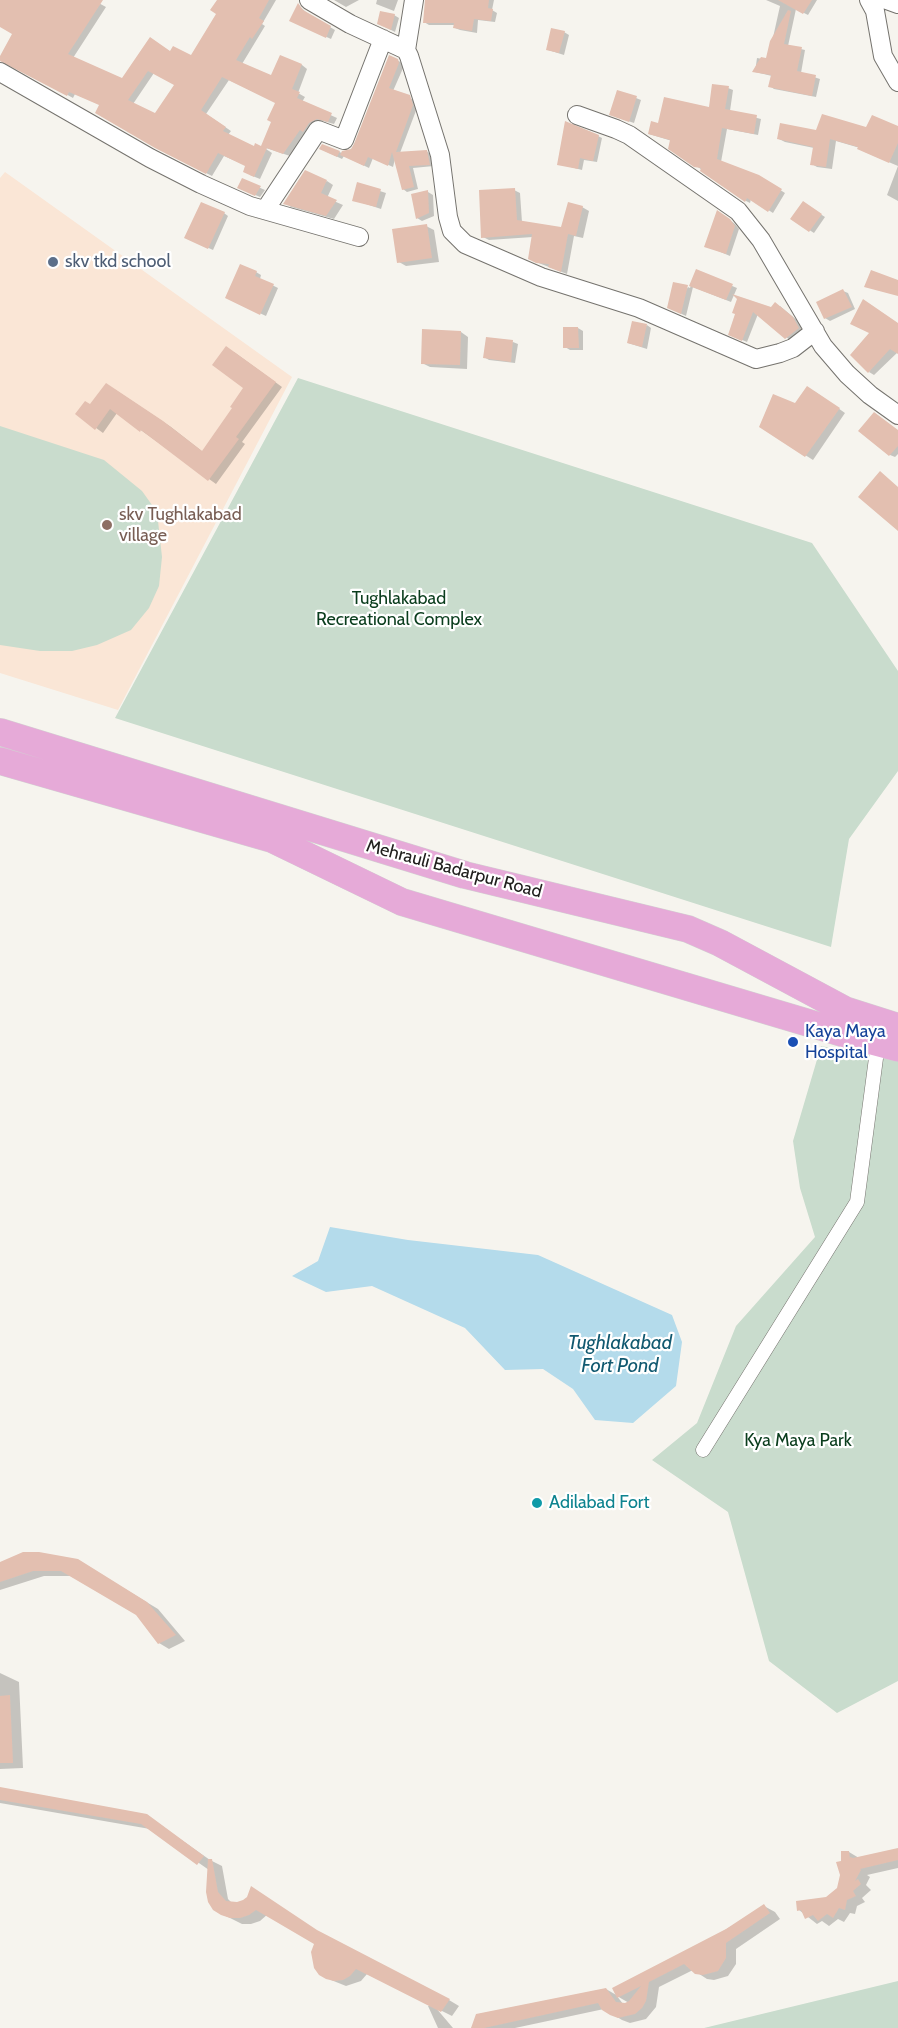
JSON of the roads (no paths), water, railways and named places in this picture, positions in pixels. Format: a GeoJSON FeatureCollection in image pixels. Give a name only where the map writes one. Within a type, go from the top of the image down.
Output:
{"type":"FeatureCollection","features":[{"type":"Feature","properties":{"kind":"main road","name":"Mehrauli Badarpur Road"},"geometry":{"type":"LineString","coordinates":[[0,732],[465,875],[688,929],[720,943],[844,1010],[891,1039]]}},
{"type":"Feature","properties":{"kind":"main road","name":"Mehrauli Badarpur Road"},"geometry":{"type":"LineString","coordinates":[[0,761],[272,838],[402,902],[891,1039]]}},
{"type":"Feature","properties":{"kind":"street"},"geometry":{"type":"LineString","coordinates":[[309,0],[350,24],[406,50],[410,56],[440,155],[452,231],[465,244],[541,277],[639,308],[756,359],[793,348],[814,331]]}},
{"type":"Feature","properties":{"kind":"street"},"geometry":{"type":"LineString","coordinates":[[406,50],[414,0]]}},
{"type":"Feature","properties":{"kind":"street"},"geometry":{"type":"LineString","coordinates":[[869,0],[875,11],[883,56],[898,82]]}},
{"type":"Feature","properties":{"kind":"street"},"geometry":{"type":"LineString","coordinates":[[887,0],[898,4]]}},
{"type":"Feature","properties":{"kind":"street"},"geometry":{"type":"LineString","coordinates":[[265,210],[318,130],[344,140],[383,39]]}},
{"type":"Feature","properties":{"kind":"street"},"geometry":{"type":"LineString","coordinates":[[0,72],[150,158],[250,206],[359,237]]}},
{"type":"Feature","properties":{"kind":"street"},"geometry":{"type":"LineString","coordinates":[[577,115],[629,135],[738,211],[761,240],[823,346],[847,374],[870,395],[898,415]]}},
{"type":"Feature","properties":{"kind":"street"},"geometry":{"type":"LineString","coordinates":[[703,1450],[857,1202],[891,1039]]}},
{"type":"Feature","properties":{"kind":"water","name":"Tughlakabad Fort Pond"},"geometry":{"type":"Polygon","coordinates":[[[330,1227],[408,1240],[538,1255],[672,1315],[682,1342],[676,1386],[633,1423],[595,1420],[573,1389],[543,1369],[505,1370],[465,1328],[372,1286],[326,1292],[292,1276],[318,1261],[330,1227]]]}},
{"type":"Feature","properties":{"kind":"place","name":"skv tkd school"},"geometry":{"type":"Point","coordinates":[53,262]}},
{"type":"Feature","properties":{"kind":"place","name":"skv Tughlakabad village"},"geometry":{"type":"Point","coordinates":[107,525]}},
{"type":"Feature","properties":{"kind":"place","name":"Kaya Maya Hospital"},"geometry":{"type":"Point","coordinates":[793,1042]}},
{"type":"Feature","properties":{"kind":"place","name":"Adilabad Fort"},"geometry":{"type":"Point","coordinates":[537,1503]}},
{"type":"Feature","properties":{"kind":"park label","name":"Tughlakabad Recreational Complex"},"geometry":{"type":"Point","coordinates":[399,609]}},
{"type":"Feature","properties":{"kind":"park label","name":"Kya Maya Park"},"geometry":{"type":"Point","coordinates":[798,1441]}}]}
